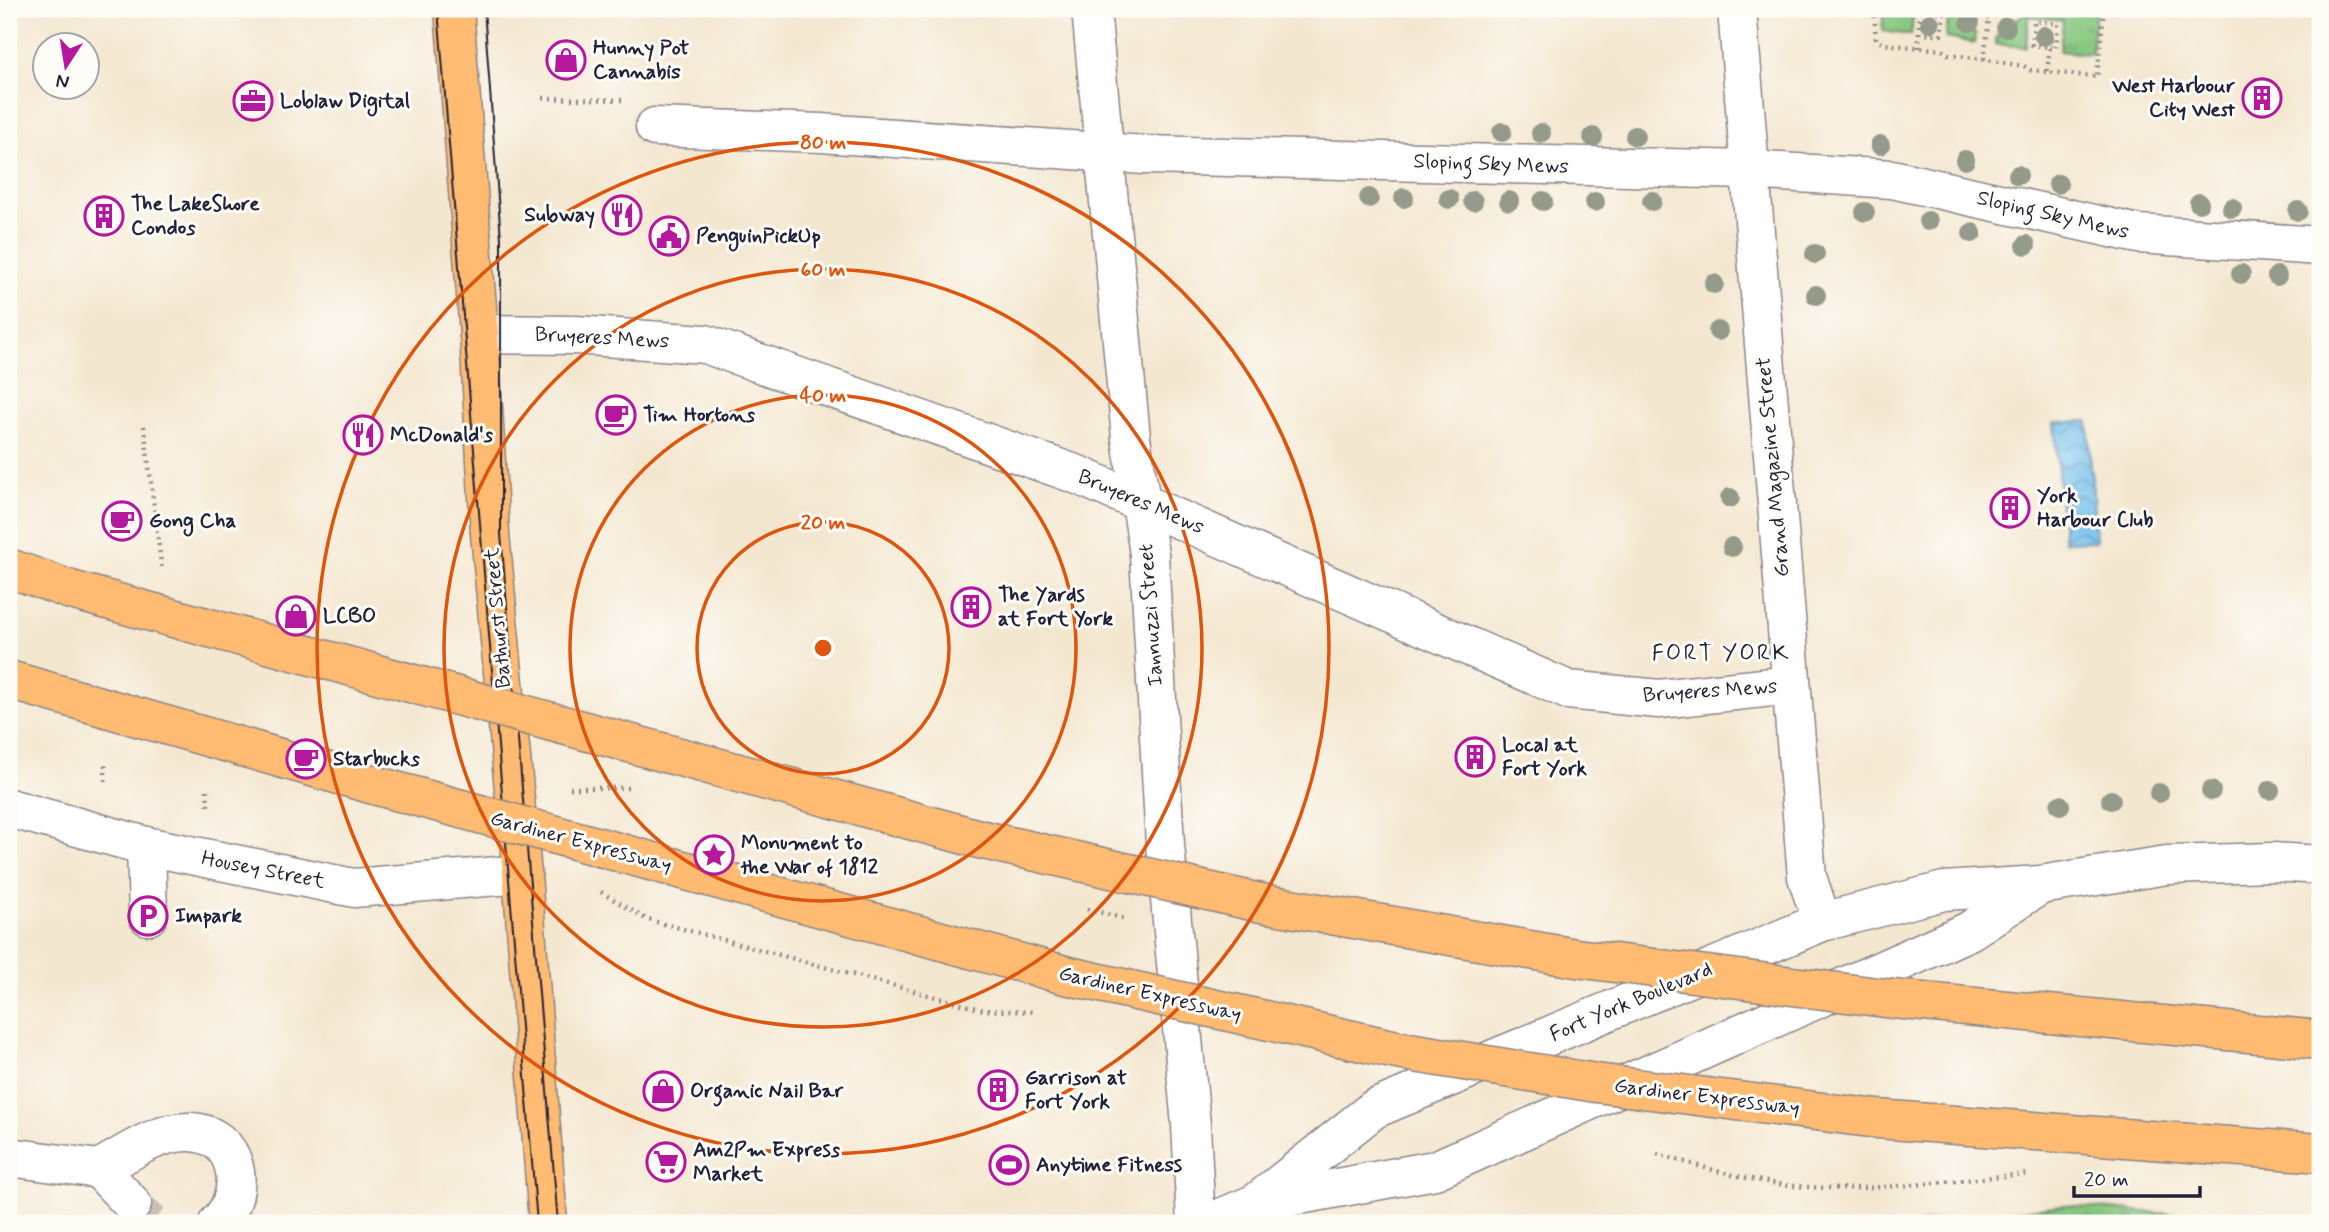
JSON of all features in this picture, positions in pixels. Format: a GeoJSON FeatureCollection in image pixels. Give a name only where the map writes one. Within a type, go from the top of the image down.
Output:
{"type":"FeatureCollection","features":[{"type":"Feature","properties":{"kind":"main road","name":"Bathurst Street"},"geometry":{"type":"LineString","coordinates":[[454,10],[479,334],[490,534],[522,874],[548,1223]]}},
{"type":"Feature","properties":{"kind":"main road"},"geometry":{"type":"LineString","coordinates":[[9,568],[71,590]]}},
{"type":"Feature","properties":{"kind":"main road"},"geometry":{"type":"LineString","coordinates":[[9,575],[978,839],[1256,902],[1576,958],[1892,999],[2320,1040]]}},
{"type":"Feature","properties":{"kind":"main road","name":"Gardiner Expressway"},"geometry":{"type":"LineString","coordinates":[[9,680],[374,786],[1065,975],[1397,1050],[1596,1083],[1878,1119],[2320,1153]]}},
{"type":"Feature","properties":{"kind":"street","name":"Iannuzzi Street"},"geometry":{"type":"LineString","coordinates":[[1091,9],[1107,153],[1131,438],[1149,554],[1165,845],[1191,1125],[1196,1223]]}},
{"type":"Feature","properties":{"kind":"street","name":"Grand Magazine Street"},"geometry":{"type":"LineString","coordinates":[[1737,9],[1807,877],[1822,922]]}},
{"type":"Feature","properties":{"kind":"street","name":"Sloping Sky Mews"},"geometry":{"type":"LineString","coordinates":[[655,127],[821,133],[1107,153],[1749,170],[1892,179],[2138,234],[2320,246]]}},
{"type":"Feature","properties":{"kind":"street","name":"Bruyeres Mews"},"geometry":{"type":"LineString","coordinates":[[479,334],[575,335],[705,344],[1078,475],[1568,690],[1659,699],[1791,685]]}},
{"type":"Feature","properties":{"kind":"street","name":"Housey Street"},"geometry":{"type":"LineString","coordinates":[[9,808],[146,846],[354,888],[522,874]]}},
{"type":"Feature","properties":{"kind":"street"},"geometry":{"type":"LineString","coordinates":[[146,846],[148,916]]}},
{"type":"Feature","properties":{"kind":"street","name":"Fort York Boulevard"},"geometry":{"type":"LineString","coordinates":[[1256,1203],[1374,1109],[1822,922],[1944,891],[2040,885],[2167,865],[2273,862],[2320,865]]}},
{"type":"Feature","properties":{"kind":"street","name":"Fort York Boulevard"},"geometry":{"type":"LineString","coordinates":[[1209,1223],[1256,1203],[1434,1170],[1969,931],[2040,885]]}},
{"type":"Feature","properties":{"kind":"street"},"geometry":{"type":"LineString","coordinates":[[9,1157],[99,1169],[158,1138],[188,1132],[210,1135],[227,1148],[235,1169],[238,1188],[228,1213],[218,1223]]}},
{"type":"Feature","properties":{"kind":"street"},"geometry":{"type":"LineString","coordinates":[[99,1169],[132,1204]]}},
{"type":"Feature","properties":{"kind":"path"},"geometry":{"type":"LineString","coordinates":[[1874,9],[1876,39],[1884,44],[1984,59],[1990,63],[2097,77],[2104,9]]}},
{"type":"Feature","properties":{"kind":"path"},"geometry":{"type":"LineString","coordinates":[[1978,9],[1982,17],[1989,19],[1996,17],[2001,9]]}},
{"type":"Feature","properties":{"kind":"path"},"geometry":{"type":"LineString","coordinates":[[1919,10],[1944,13],[1941,34],[1921,34],[1917,33],[1919,10]]}},
{"type":"Feature","properties":{"kind":"path"},"geometry":{"type":"LineString","coordinates":[[1984,59],[1989,19]]}},
{"type":"Feature","properties":{"kind":"path"},"geometry":{"type":"LineString","coordinates":[[2034,21],[2059,24],[2056,48],[2050,47],[2032,45],[2034,21]]}},
{"type":"Feature","properties":{"kind":"path"},"geometry":{"type":"LineString","coordinates":[[1919,48],[1921,34]]}},
{"type":"Feature","properties":{"kind":"path"},"geometry":{"type":"LineString","coordinates":[[2047,71],[2050,47]]}},
{"type":"Feature","properties":{"kind":"path"},"geometry":{"type":"LineString","coordinates":[[144,426],[162,573]]}},
{"type":"Feature","properties":{"kind":"path"},"geometry":{"type":"LineString","coordinates":[[105,764],[105,781]]}},
{"type":"Feature","properties":{"kind":"path"},"geometry":{"type":"LineString","coordinates":[[570,788],[634,788]]}},
{"type":"Feature","properties":{"kind":"path"},"geometry":{"type":"LineString","coordinates":[[207,790],[208,808]]}},
{"type":"Feature","properties":{"kind":"path"},"geometry":{"type":"LineString","coordinates":[[599,891],[646,919],[984,1010],[1038,1012]]}},
{"type":"Feature","properties":{"kind":"path"},"geometry":{"type":"LineString","coordinates":[[1657,1154],[1714,1171],[1807,1187],[1895,1186],[2040,1175]]}},
{"type":"Feature","properties":{"kind":"green space"},"geometry":{"type":"Polygon","coordinates":[[[1884,9],[1914,9],[1911,35],[1882,31],[1884,9]]]}},
{"type":"Feature","properties":{"kind":"green space"},"geometry":{"type":"Polygon","coordinates":[[[1949,9],[1956,9],[1962,15],[1961,31],[1976,33],[1975,43],[1946,38],[1949,9]]]}},
{"type":"Feature","properties":{"kind":"green space"},"geometry":{"type":"Polygon","coordinates":[[[2023,9],[2029,9],[2026,47],[1996,44],[1997,35],[2012,36],[2015,21],[2025,13],[2023,9]]]}},
{"type":"Feature","properties":{"kind":"green space"},"geometry":{"type":"Polygon","coordinates":[[[2029,9],[2063,12],[2064,9],[2096,9],[2091,54],[2060,51],[2063,20],[2029,16],[2029,9]]]}},
{"type":"Feature","properties":{"kind":"green space"},"geometry":{"type":"Polygon","coordinates":[[[2063,1205],[2277,1223],[1920,1223],[2063,1205]]]}},
{"type":"Feature","properties":{"kind":"water"},"geometry":{"type":"Polygon","coordinates":[[[2088,421],[2096,541],[2064,542],[2054,423],[2088,421]]]}},
{"type":"Feature","properties":{"kind":"tunnel"},"geometry":{"type":"LineString","coordinates":[[132,1204],[151,1223]]}},
{"type":"Feature","properties":{"kind":"tram line"},"geometry":{"type":"LineString","coordinates":[[438,9],[537,1223]]}},
{"type":"Feature","properties":{"kind":"tram line"},"geometry":{"type":"LineString","coordinates":[[484,9],[501,239],[501,534],[558,1223]]}},
{"type":"Feature","properties":{"kind":"place","name":"Hunny Pot Cannabis"},"geometry":{"type":"Point","coordinates":[566,60]}},
{"type":"Feature","properties":{"kind":"place","name":"West Harbour City West"},"geometry":{"type":"Point","coordinates":[2262,98]}},
{"type":"Feature","properties":{"kind":"place","name":"Loblaw Digital"},"geometry":{"type":"Point","coordinates":[253,101]}},
{"type":"Feature","properties":{"kind":"place","name":"Subway"},"geometry":{"type":"Point","coordinates":[622,215]}},
{"type":"Feature","properties":{"kind":"place","name":"The LakeShore Condos"},"geometry":{"type":"Point","coordinates":[104,216]}},
{"type":"Feature","properties":{"kind":"place","name":"PenguinPickUp"},"geometry":{"type":"Point","coordinates":[669,236]}},
{"type":"Feature","properties":{"kind":"place","name":"Tim Hortons"},"geometry":{"type":"Point","coordinates":[616,415]}},
{"type":"Feature","properties":{"kind":"place","name":"McDonald's"},"geometry":{"type":"Point","coordinates":[363,435]}},
{"type":"Feature","properties":{"kind":"place","name":"York Harbour Club"},"geometry":{"type":"Point","coordinates":[2010,508]}},
{"type":"Feature","properties":{"kind":"place","name":"Gong Cha"},"geometry":{"type":"Point","coordinates":[122,521]}},
{"type":"Feature","properties":{"kind":"place","name":"The Yards at Fort York"},"geometry":{"type":"Point","coordinates":[971,607]}},
{"type":"Feature","properties":{"kind":"place","name":"LCBO"},"geometry":{"type":"Point","coordinates":[296,616]}},
{"type":"Feature","properties":{"kind":"place","name":"Local at Fort York"},"geometry":{"type":"Point","coordinates":[1475,757]}},
{"type":"Feature","properties":{"kind":"place","name":"Starbucks"},"geometry":{"type":"Point","coordinates":[306,759]}},
{"type":"Feature","properties":{"kind":"place","name":"Monument to the War of 1812"},"geometry":{"type":"Point","coordinates":[714,855]}},
{"type":"Feature","properties":{"kind":"place","name":"Impark"},"geometry":{"type":"Point","coordinates":[148,916]}},
{"type":"Feature","properties":{"kind":"place","name":"Garrison at Fort York"},"geometry":{"type":"Point","coordinates":[998,1090]}},
{"type":"Feature","properties":{"kind":"place","name":"Organic Nail Bar"},"geometry":{"type":"Point","coordinates":[663,1091]}},
{"type":"Feature","properties":{"kind":"place","name":"Am2Pm Express Market"},"geometry":{"type":"Point","coordinates":[666,1162]}},
{"type":"Feature","properties":{"kind":"place","name":"Anytime Fitness"},"geometry":{"type":"Point","coordinates":[1009,1165]}},
{"type":"Feature","properties":{"kind":"district","name":"FORT YORK"},"geometry":{"type":"Point","coordinates":[1721,654]}}]}
